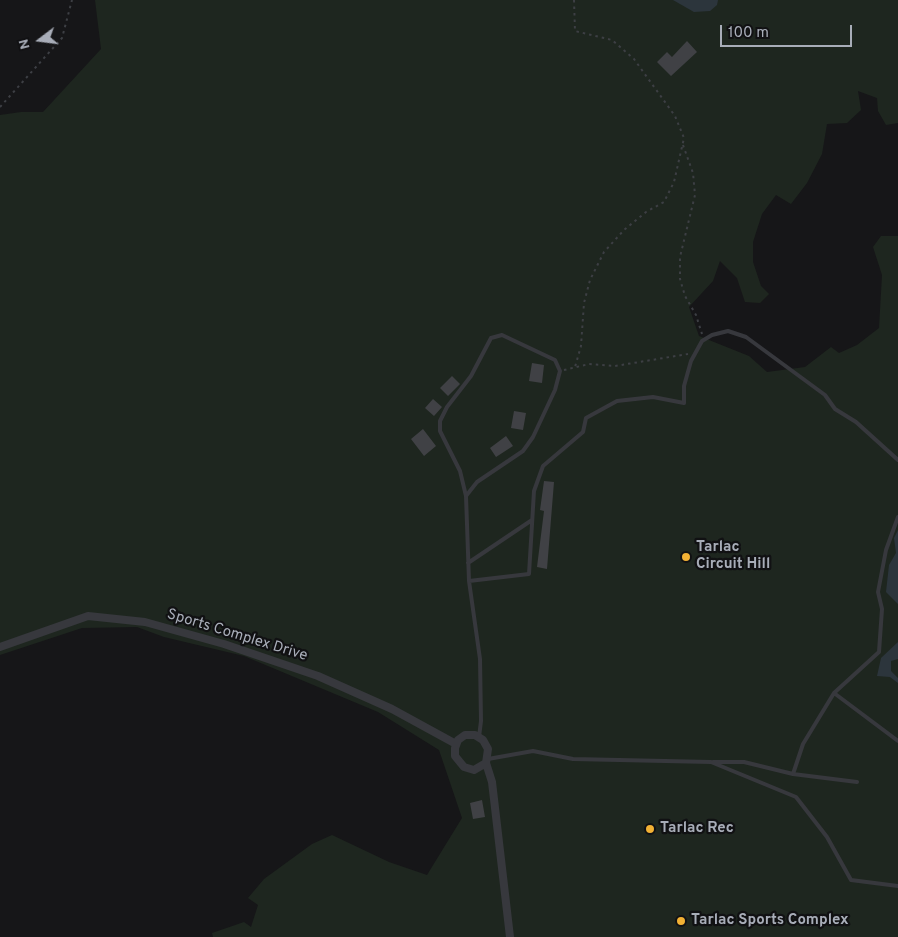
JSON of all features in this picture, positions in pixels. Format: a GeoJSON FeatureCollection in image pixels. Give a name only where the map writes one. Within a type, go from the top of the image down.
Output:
{"type":"FeatureCollection","features":[{"type":"Feature","properties":{"kind":"street","name":"Sports Complex Drive"},"geometry":{"type":"LineString","coordinates":[[0,648],[88,616],[145,622],[224,644],[318,676],[392,709],[456,744]]}},
{"type":"Feature","properties":{"kind":"street"},"geometry":{"type":"LineString","coordinates":[[487,761],[474,770],[464,767],[456,756],[456,744],[465,736],[479,737],[488,749],[487,761],[492,782],[510,937]]}},
{"type":"Feature","properties":{"kind":"lane"},"geometry":{"type":"LineString","coordinates":[[469,581],[529,574],[534,491],[543,466],[583,432],[586,418],[618,401],[653,397],[684,403],[684,386],[695,350],[702,341],[728,331],[746,337],[825,395],[835,410],[856,422],[898,460]]}},
{"type":"Feature","properties":{"kind":"lane"},"geometry":{"type":"LineString","coordinates":[[466,496],[483,478],[523,451],[533,437],[554,390],[560,371],[555,360],[502,335],[491,338],[471,376],[447,407],[440,421],[440,432],[460,471],[466,496],[469,581],[480,659],[481,721],[479,737]]}},
{"type":"Feature","properties":{"kind":"lane"},"geometry":{"type":"LineString","coordinates":[[793,774],[803,744],[834,694],[880,652],[882,609],[878,592],[886,550],[898,517]]}},
{"type":"Feature","properties":{"kind":"lane"},"geometry":{"type":"LineString","coordinates":[[468,563],[532,520]]}},
{"type":"Feature","properties":{"kind":"lane"},"geometry":{"type":"LineString","coordinates":[[834,694],[898,741]]}},
{"type":"Feature","properties":{"kind":"lane"},"geometry":{"type":"LineString","coordinates":[[487,761],[533,751],[573,759],[744,762],[793,774],[857,782]]}},
{"type":"Feature","properties":{"kind":"lane"},"geometry":{"type":"LineString","coordinates":[[711,762],[796,797],[827,838],[851,880],[898,886]]}},
{"type":"Feature","properties":{"kind":"path"},"geometry":{"type":"LineString","coordinates":[[0,107],[62,38],[72,0]]}},
{"type":"Feature","properties":{"kind":"path"},"geometry":{"type":"LineString","coordinates":[[574,0],[575,31],[612,40],[634,59],[683,130],[683,144],[674,182],[664,202],[646,212],[624,230],[604,252],[590,280],[584,303],[581,346],[575,367]]}},
{"type":"Feature","properties":{"kind":"path"},"geometry":{"type":"LineString","coordinates":[[683,144],[693,173],[695,196],[692,215],[680,257],[680,279],[685,296],[702,328],[702,341]]}},
{"type":"Feature","properties":{"kind":"path"},"geometry":{"type":"LineString","coordinates":[[560,371],[589,364],[615,366],[690,354],[695,350]]}},
{"type":"Feature","properties":{"kind":"shaded area"},"geometry":{"type":"Polygon","coordinates":[[[95,0],[898,0],[898,123],[886,125],[878,111],[877,98],[858,91],[861,110],[847,123],[827,124],[822,154],[807,183],[791,204],[776,195],[762,214],[753,242],[753,262],[761,286],[769,294],[760,303],[745,302],[737,278],[720,261],[713,281],[689,307],[699,336],[749,356],[767,372],[805,367],[831,347],[839,353],[857,345],[879,328],[882,275],[873,247],[881,236],[898,236],[898,937],[213,937],[212,933],[244,922],[251,927],[258,905],[248,898],[264,879],[312,844],[332,835],[389,862],[427,875],[462,818],[439,750],[378,712],[244,656],[164,637],[137,627],[82,628],[0,655],[0,115],[21,112],[43,112],[101,49],[95,0]]]}},
{"type":"Feature","properties":{"kind":"shaded area"},"geometry":{"type":"Polygon","coordinates":[[[673,0],[718,0],[717,5],[710,11],[694,12],[673,0]]]}},
{"type":"Feature","properties":{"kind":"shaded area"},"geometry":{"type":"Polygon","coordinates":[[[898,530],[898,604],[886,592],[889,565],[896,553],[894,538],[898,530]]]}},
{"type":"Feature","properties":{"kind":"shaded area"},"geometry":{"type":"Polygon","coordinates":[[[898,642],[898,659],[891,661],[891,671],[898,678],[898,683],[890,677],[877,676],[881,658],[898,642]]]}},
{"type":"Feature","properties":{"kind":"building"},"geometry":{"type":"Polygon","coordinates":[[[687,41],[697,52],[671,76],[657,62],[667,52],[672,57],[687,41]]]}},
{"type":"Feature","properties":{"kind":"building"},"geometry":{"type":"Polygon","coordinates":[[[532,363],[544,365],[542,383],[529,381],[532,363]]]}},
{"type":"Feature","properties":{"kind":"building"},"geometry":{"type":"Polygon","coordinates":[[[452,376],[460,384],[448,396],[440,388],[452,376]]]}},
{"type":"Feature","properties":{"kind":"building"},"geometry":{"type":"Polygon","coordinates":[[[433,399],[442,407],[434,416],[425,408],[433,399]]]}},
{"type":"Feature","properties":{"kind":"building"},"geometry":{"type":"Polygon","coordinates":[[[514,411],[526,413],[523,430],[511,428],[514,411]]]}},
{"type":"Feature","properties":{"kind":"building"},"geometry":{"type":"Polygon","coordinates":[[[423,429],[436,446],[424,456],[411,439],[423,429]]]}},
{"type":"Feature","properties":{"kind":"building"},"geometry":{"type":"Polygon","coordinates":[[[506,436],[513,446],[496,457],[490,448],[506,436]]]}},
{"type":"Feature","properties":{"kind":"building"},"geometry":{"type":"Polygon","coordinates":[[[544,481],[554,482],[547,569],[537,567],[544,511],[540,510],[544,481]]]}},
{"type":"Feature","properties":{"kind":"building"},"geometry":{"type":"Polygon","coordinates":[[[482,800],[485,817],[473,819],[470,803],[482,800]]]}},
{"type":"Feature","properties":{"kind":"place","name":"Tarlac Circuit Hill"},"geometry":{"type":"Point","coordinates":[686,557]}},
{"type":"Feature","properties":{"kind":"place","name":"Tarlac Rec"},"geometry":{"type":"Point","coordinates":[650,829]}},
{"type":"Feature","properties":{"kind":"place","name":"Tarlac Sports Complex"},"geometry":{"type":"Point","coordinates":[681,921]}}]}
